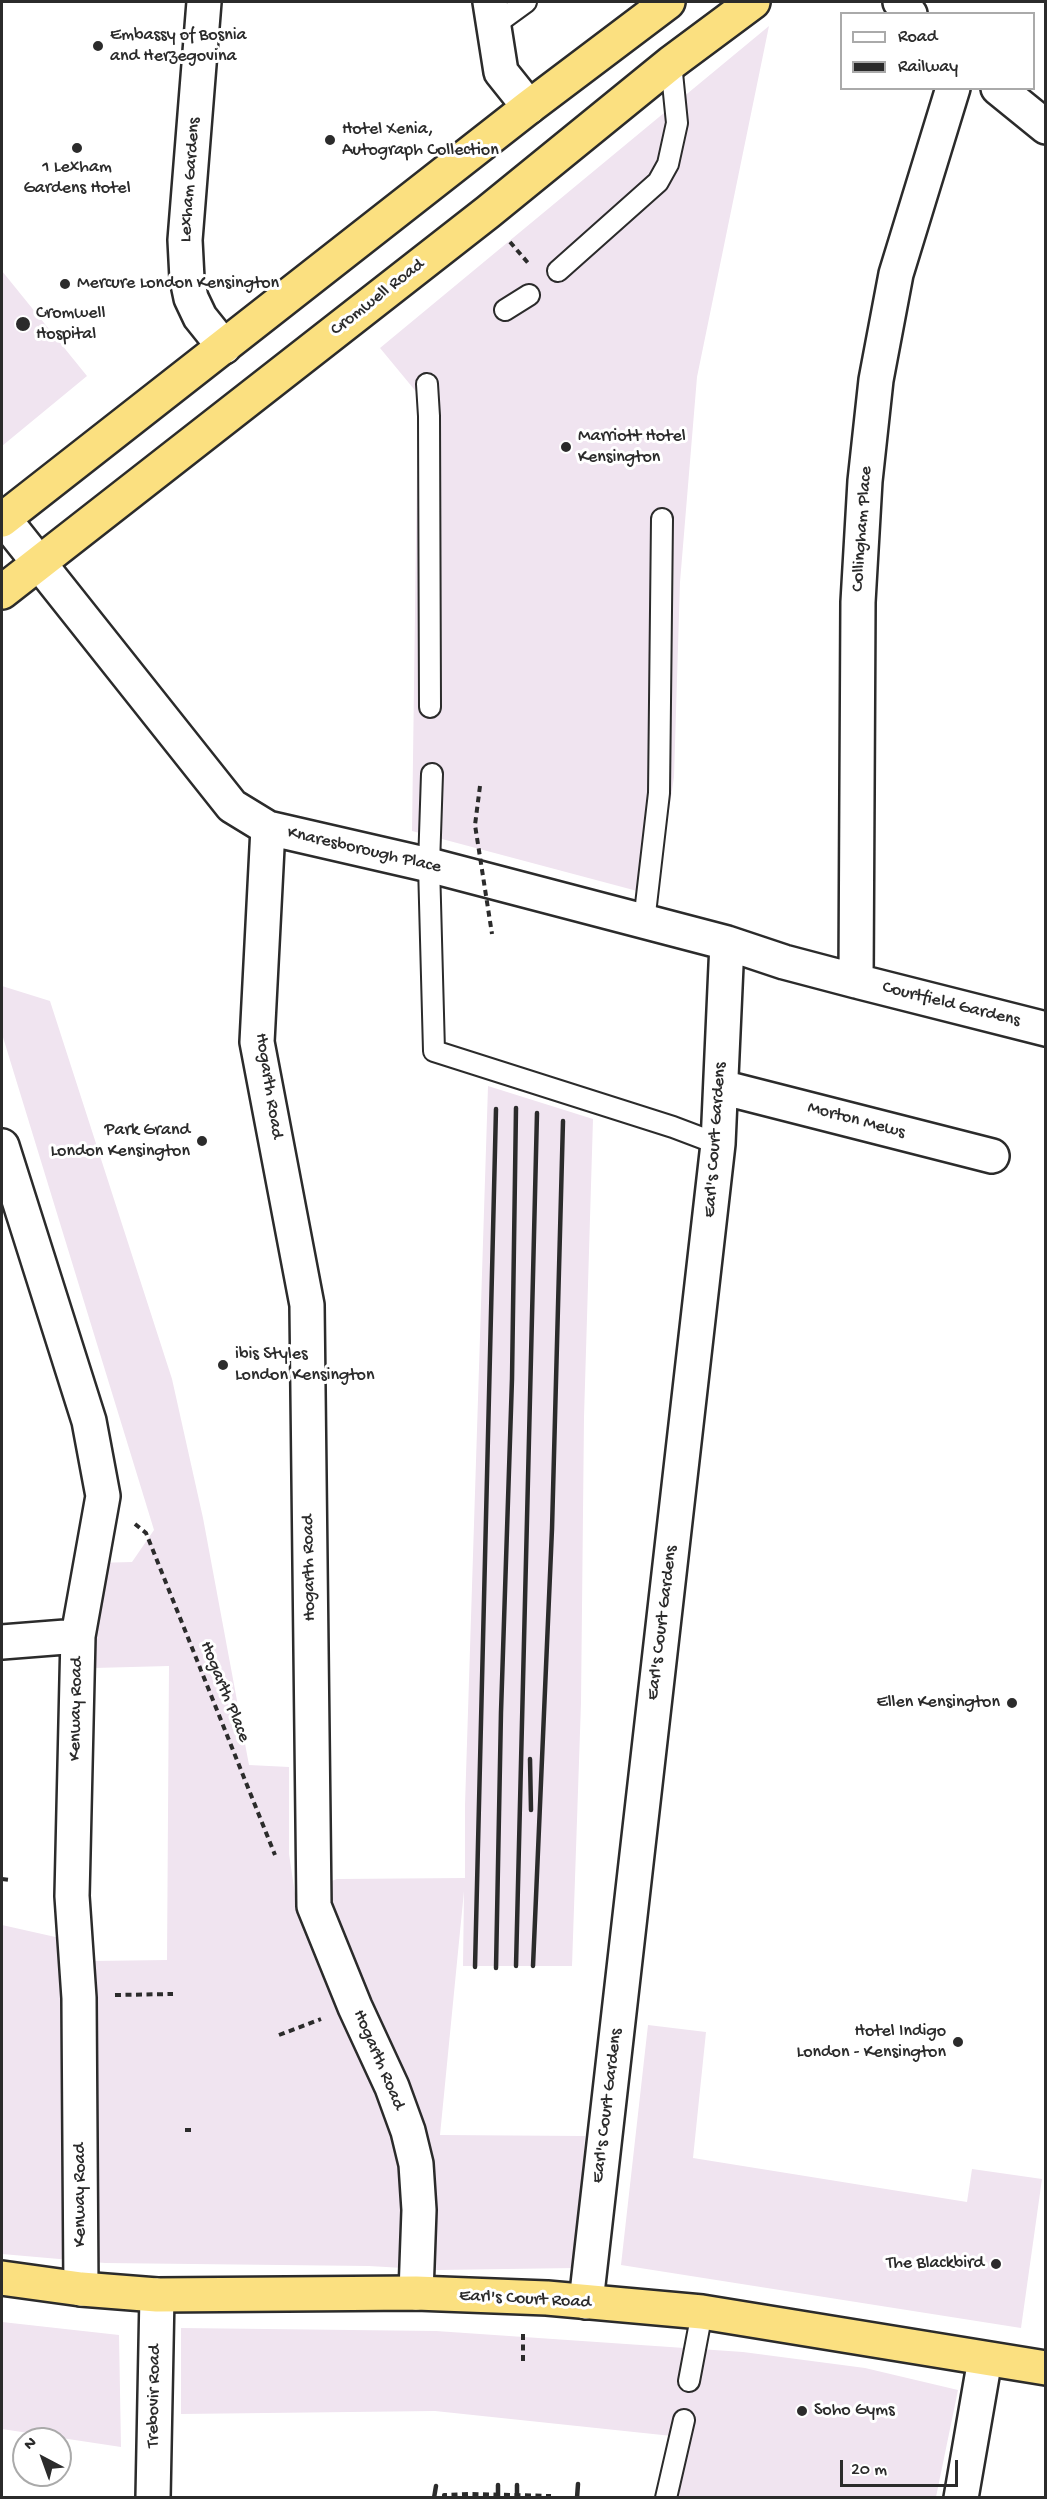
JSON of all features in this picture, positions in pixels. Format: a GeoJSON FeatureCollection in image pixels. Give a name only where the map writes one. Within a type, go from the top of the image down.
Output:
{"type":"FeatureCollection","features":[{"type":"Feature","properties":{"kind":"highway"},"geometry":{"type":"LineString","coordinates":[[3,519],[528,107],[668,2]]}},
{"type":"Feature","properties":{"kind":"highway","name":"Cromwell Road"},"geometry":{"type":"LineString","coordinates":[[2,592],[489,212],[671,63],[753,2]]}},
{"type":"Feature","properties":{"kind":"highway","name":"Earl's Court Road"},"geometry":{"type":"LineString","coordinates":[[2,2278],[81,2289],[156,2295],[416,2293],[547,2298],[702,2312],[1046,2368]]}},
{"type":"Feature","properties":{"kind":"street","name":"Lexham Gardens"},"geometry":{"type":"LineString","coordinates":[[204,2],[185,240],[187,279],[191,298],[200,316],[224,347]]}},
{"type":"Feature","properties":{"kind":"street"},"geometry":{"type":"LineString","coordinates":[[492,14],[501,72],[528,107]]}},
{"type":"Feature","properties":{"kind":"street","name":"Collingham Place"},"geometry":{"type":"LineString","coordinates":[[856,981],[858,602],[865,481],[876,380],[896,274],[952,90]]}},
{"type":"Feature","properties":{"kind":"street"},"geometry":{"type":"LineString","coordinates":[[1000,90],[1046,127]]}},
{"type":"Feature","properties":{"kind":"street","name":"Knaresborough Place"},"geometry":{"type":"LineString","coordinates":[[3,519],[232,806],[268,828],[429,865],[727,943],[784,962],[856,981]]}},
{"type":"Feature","properties":{"kind":"street","name":"Hogarth Road"},"geometry":{"type":"LineString","coordinates":[[268,828],[257,1041],[308,1305],[314,1906],[355,2007],[392,2087],[408,2131],[416,2164],[419,2210],[416,2293]]}},
{"type":"Feature","properties":{"kind":"street","name":"Earl's Court Gardens"},"geometry":{"type":"LineString","coordinates":[[586,2302],[718,1144],[727,943]]}},
{"type":"Feature","properties":{"kind":"street","name":"Courtfield Gardens"},"geometry":{"type":"LineString","coordinates":[[856,981],[1046,1029]]}},
{"type":"Feature","properties":{"kind":"street","name":"Morton Mews"},"geometry":{"type":"LineString","coordinates":[[721,1087],[992,1156]]}},
{"type":"Feature","properties":{"kind":"street","name":"Kenway Road"},"geometry":{"type":"LineString","coordinates":[[2,1146],[89,1421],[103,1496],[78,1636],[72,1896],[79,1998],[81,2289]]}},
{"type":"Feature","properties":{"kind":"street"},"geometry":{"type":"LineString","coordinates":[[2,1642],[78,1636]]}},
{"type":"Feature","properties":{"kind":"street","name":"Trebovir Road"},"geometry":{"type":"LineString","coordinates":[[153,2498],[156,2295]]}},
{"type":"Feature","properties":{"kind":"street"},"geometry":{"type":"LineString","coordinates":[[961,2498],[985,2359]]}},
{"type":"Feature","properties":{"kind":"lane"},"geometry":{"type":"LineString","coordinates":[[492,14],[526,2]]}},
{"type":"Feature","properties":{"kind":"lane"},"geometry":{"type":"LineString","coordinates":[[558,271],[658,182],[668,164],[677,123],[671,63]]}},
{"type":"Feature","properties":{"kind":"lane"},"geometry":{"type":"LineString","coordinates":[[505,310],[529,295]]}},
{"type":"Feature","properties":{"kind":"lane"},"geometry":{"type":"LineString","coordinates":[[427,384],[430,707]]}},
{"type":"Feature","properties":{"kind":"lane"},"geometry":{"type":"LineString","coordinates":[[644,922],[659,793],[662,519]]}},
{"type":"Feature","properties":{"kind":"lane"},"geometry":{"type":"LineString","coordinates":[[432,774],[429,865],[434,1051],[673,1127],[718,1144]]}},
{"type":"Feature","properties":{"kind":"lane"},"geometry":{"type":"LineString","coordinates":[[689,2381],[702,2312]]}},
{"type":"Feature","properties":{"kind":"lane"},"geometry":{"type":"LineString","coordinates":[[666,2498],[684,2420]]}},
{"type":"Feature","properties":{"kind":"path"},"geometry":{"type":"LineString","coordinates":[[512,243],[523,257]]}},
{"type":"Feature","properties":{"kind":"path"},"geometry":{"type":"LineString","coordinates":[[480,786],[475,825],[492,934]]}},
{"type":"Feature","properties":{"kind":"path","name":"Hogarth Place"},"geometry":{"type":"LineString","coordinates":[[103,1496],[146,1533],[275,1855],[314,1906]]}},
{"type":"Feature","properties":{"kind":"path"},"geometry":{"type":"LineString","coordinates":[[2,1879],[10,1880]]}},
{"type":"Feature","properties":{"kind":"path"},"geometry":{"type":"LineString","coordinates":[[79,1998],[172,1994]]}},
{"type":"Feature","properties":{"kind":"path"},"geometry":{"type":"LineString","coordinates":[[279,2035],[355,2007]]}},
{"type":"Feature","properties":{"kind":"path"},"geometry":{"type":"LineString","coordinates":[[185,2130],[193,2130]]}},
{"type":"Feature","properties":{"kind":"path"},"geometry":{"type":"LineString","coordinates":[[444,2498],[444,2495],[551,2497]]}},
{"type":"Feature","properties":{"kind":"shaded area"},"geometry":{"type":"Polygon","coordinates":[[[769,26],[697,377],[680,582],[674,777],[656,896],[412,831],[418,394],[380,348],[769,26]]]}},
{"type":"Feature","properties":{"kind":"shaded area","name":"Cromwell Hospital"},"geometry":{"type":"Polygon","coordinates":[[[2,271],[87,376],[2,446],[2,271]]]}},
{"type":"Feature","properties":{"kind":"shaded area"},"geometry":{"type":"Polygon","coordinates":[[[2,986],[50,1001],[172,1379],[203,1518],[249,1765],[289,1767],[289,1854],[295,1894],[337,1879],[465,1878],[465,1805],[488,1086],[593,1119],[584,1417],[581,1703],[572,1966],[463,1966],[464,1891],[440,2135],[585,2136],[575,2268],[437,2270],[369,2266],[105,2263],[2,2254],[2,1925],[91,1945],[91,1961],[167,1960],[169,1666],[94,1668],[94,1563],[132,1562],[154,1530],[2,1034],[2,986]]]}},
{"type":"Feature","properties":{"kind":"shaded area"},"geometry":{"type":"Polygon","coordinates":[[[648,2025],[706,2032],[693,2158],[967,2202],[972,2169],[1042,2179],[1021,2328],[621,2265],[648,2025]]]}},
{"type":"Feature","properties":{"kind":"shaded area"},"geometry":{"type":"Polygon","coordinates":[[[2,2322],[119,2335],[121,2447],[72,2440],[72,2427],[2,2429],[2,2322]]]}},
{"type":"Feature","properties":{"kind":"shaded area"},"geometry":{"type":"Polygon","coordinates":[[[181,2328],[436,2331],[743,2352],[865,2368],[958,2390],[936,2497],[666,2497],[672,2436],[435,2411],[181,2414],[181,2328]]]}},
{"type":"Feature","properties":{"kind":"railway"},"geometry":{"type":"LineString","coordinates":[[496,1968],[501,1712],[512,1379],[516,1108]]}},
{"type":"Feature","properties":{"kind":"railway"},"geometry":{"type":"LineString","coordinates":[[475,1967],[496,1109]]}},
{"type":"Feature","properties":{"kind":"railway"},"geometry":{"type":"LineString","coordinates":[[516,1966],[537,1113]]}},
{"type":"Feature","properties":{"kind":"railway"},"geometry":{"type":"LineString","coordinates":[[533,1966],[552,1529],[563,1121]]}},
{"type":"Feature","properties":{"kind":"railway"},"geometry":{"type":"LineString","coordinates":[[530,1759],[531,1810]]}},
{"type":"Feature","properties":{"kind":"railway"},"geometry":{"type":"LineString","coordinates":[[577,2498],[578,2484]]}},
{"type":"Feature","properties":{"kind":"railway"},"geometry":{"type":"LineString","coordinates":[[498,2485],[498,2498]]}},
{"type":"Feature","properties":{"kind":"railway"},"geometry":{"type":"LineString","coordinates":[[517,2485],[517,2498]]}},
{"type":"Feature","properties":{"kind":"railway"},"geometry":{"type":"LineString","coordinates":[[434,2498],[436,2486]]}},
{"type":"Feature","properties":{"kind":"place","name":"Embassy of Bosnia and Herzegovina"},"geometry":{"type":"Point","coordinates":[98,46]}},
{"type":"Feature","properties":{"kind":"place","name":"Hotel Xenia, Autograph Collection"},"geometry":{"type":"Point","coordinates":[330,140]}},
{"type":"Feature","properties":{"kind":"place","name":"1 Lexham Gardens Hotel"},"geometry":{"type":"Point","coordinates":[77,148]}},
{"type":"Feature","properties":{"kind":"place","name":"Mercure London Kensington"},"geometry":{"type":"Point","coordinates":[65,284]}},
{"type":"Feature","properties":{"kind":"place","name":"Cromwell Hospital"},"geometry":{"type":"Point","coordinates":[23,324]}},
{"type":"Feature","properties":{"kind":"place","name":"Marriott Hotel Kensington"},"geometry":{"type":"Point","coordinates":[566,447]}},
{"type":"Feature","properties":{"kind":"place","name":"Park Grand London Kensington"},"geometry":{"type":"Point","coordinates":[202,1141]}},
{"type":"Feature","properties":{"kind":"place","name":"ibis Styles London Kensington"},"geometry":{"type":"Point","coordinates":[223,1365]}},
{"type":"Feature","properties":{"kind":"place","name":"Ellen Kensington"},"geometry":{"type":"Point","coordinates":[1012,1703]}},
{"type":"Feature","properties":{"kind":"place","name":"Hotel Indigo London - Kensington"},"geometry":{"type":"Point","coordinates":[958,2042]}},
{"type":"Feature","properties":{"kind":"place","name":"The Blackbird"},"geometry":{"type":"Point","coordinates":[996,2264]}},
{"type":"Feature","properties":{"kind":"place","name":"Soho Gyms"},"geometry":{"type":"Point","coordinates":[802,2411]}}]}
